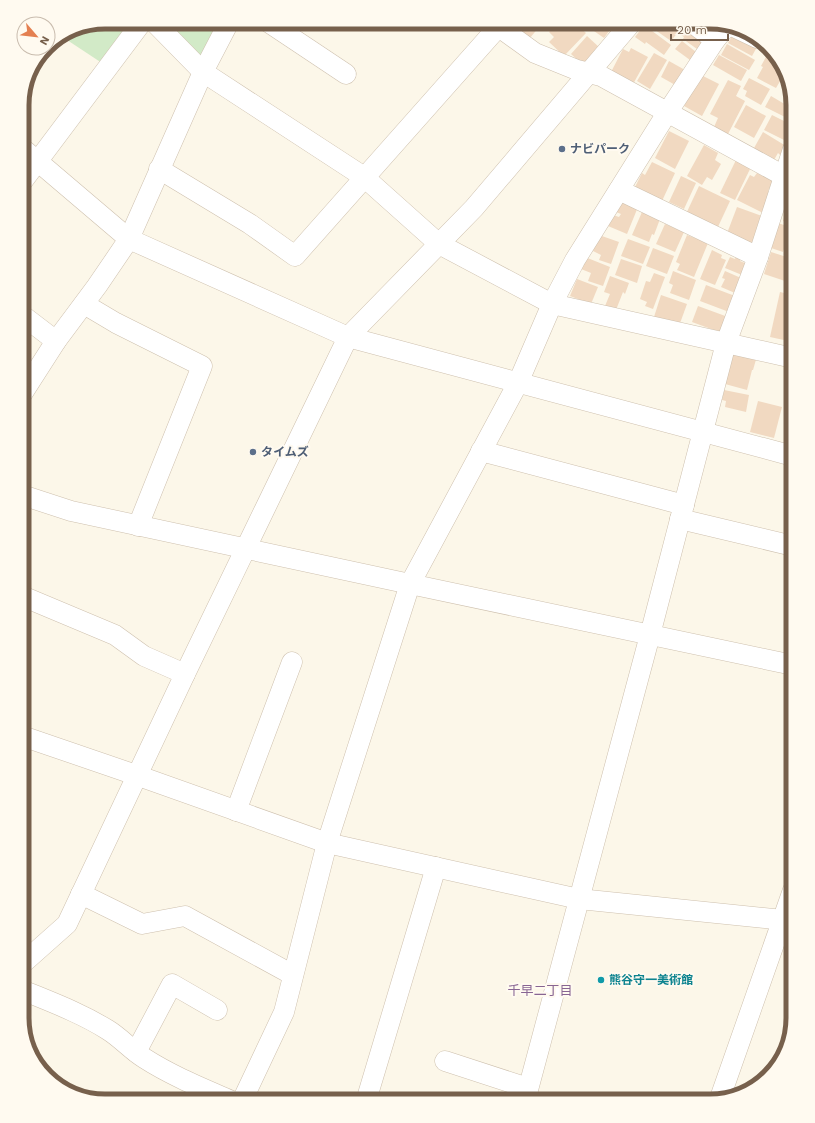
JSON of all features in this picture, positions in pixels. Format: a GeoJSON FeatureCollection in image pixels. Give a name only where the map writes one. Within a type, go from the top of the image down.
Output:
{"type":"FeatureCollection","features":[{"type":"Feature","properties":{"kind":"street"},"geometry":{"type":"LineString","coordinates":[[29,173],[137,29]]}},
{"type":"Feature","properties":{"kind":"street"},"geometry":{"type":"LineString","coordinates":[[161,29],[203,72],[364,177],[439,244],[552,304],[786,356]]}},
{"type":"Feature","properties":{"kind":"street"},"geometry":{"type":"LineString","coordinates":[[29,383],[56,341],[102,280],[129,239],[203,72],[225,29]]}},
{"type":"Feature","properties":{"kind":"street"},"geometry":{"type":"LineString","coordinates":[[278,29],[346,74]]}},
{"type":"Feature","properties":{"kind":"street"},"geometry":{"type":"LineString","coordinates":[[159,169],[250,224],[295,256],[492,29]]}},
{"type":"Feature","properties":{"kind":"street"},"geometry":{"type":"LineString","coordinates":[[503,29],[535,53],[576,70],[600,76],[786,177]]}},
{"type":"Feature","properties":{"kind":"street"},"geometry":{"type":"LineString","coordinates":[[29,958],[67,924],[184,674],[348,337],[474,208],[626,29]]}},
{"type":"Feature","properties":{"kind":"street"},"geometry":{"type":"LineString","coordinates":[[245,1094],[284,1012],[327,843],[410,584],[518,382],[552,304],[575,260],[667,112],[721,33],[710,29]]}},
{"type":"Feature","properties":{"kind":"street"},"geometry":{"type":"LineString","coordinates":[[29,154],[129,239],[348,337],[786,454]]}},
{"type":"Feature","properties":{"kind":"street"},"geometry":{"type":"LineString","coordinates":[[526,1094],[650,634],[726,343],[786,183]]}},
{"type":"Feature","properties":{"kind":"street"},"geometry":{"type":"LineString","coordinates":[[619,190],[758,257]]}},
{"type":"Feature","properties":{"kind":"street"},"geometry":{"type":"LineString","coordinates":[[84,304],[116,323],[202,366],[138,526]]}},
{"type":"Feature","properties":{"kind":"street"},"geometry":{"type":"LineString","coordinates":[[29,320],[56,341]]}},
{"type":"Feature","properties":{"kind":"street"},"geometry":{"type":"LineString","coordinates":[[481,451],[786,544]]}},
{"type":"Feature","properties":{"kind":"street"},"geometry":{"type":"LineString","coordinates":[[29,497],[71,511],[138,526],[786,663]]}},
{"type":"Feature","properties":{"kind":"street"},"geometry":{"type":"LineString","coordinates":[[29,599],[115,636],[144,656],[184,674]]}},
{"type":"Feature","properties":{"kind":"street"},"geometry":{"type":"LineString","coordinates":[[236,811],[292,662]]}},
{"type":"Feature","properties":{"kind":"street"},"geometry":{"type":"LineString","coordinates":[[29,738],[327,843],[579,899],[786,920]]}},
{"type":"Feature","properties":{"kind":"street"},"geometry":{"type":"LineString","coordinates":[[368,1094],[436,867]]}},
{"type":"Feature","properties":{"kind":"street"},"geometry":{"type":"LineString","coordinates":[[81,894],[142,924],[185,916],[293,975]]}},
{"type":"Feature","properties":{"kind":"street"},"geometry":{"type":"LineString","coordinates":[[722,1093],[786,925]]}},
{"type":"Feature","properties":{"kind":"street"},"geometry":{"type":"LineString","coordinates":[[136,1052],[172,984],[217,1010]]}},
{"type":"Feature","properties":{"kind":"street"},"geometry":{"type":"LineString","coordinates":[[29,993],[83,1015],[110,1030],[136,1052],[166,1072],[215,1094]]}},
{"type":"Feature","properties":{"kind":"street"},"geometry":{"type":"LineString","coordinates":[[445,1061],[524,1094]]}},
{"type":"Feature","properties":{"kind":"green space"},"geometry":{"type":"Polygon","coordinates":[[[137,29],[108,67],[66,40],[90,30],[137,29]]]}},
{"type":"Feature","properties":{"kind":"green space"},"geometry":{"type":"Polygon","coordinates":[[[163,29],[224,29],[203,72],[163,29]]]}},
{"type":"Feature","properties":{"kind":"building"},"geometry":{"type":"Polygon","coordinates":[[[517,29],[537,29],[529,39],[517,29]]]}},
{"type":"Feature","properties":{"kind":"building"},"geometry":{"type":"Polygon","coordinates":[[[552,29],[582,29],[586,33],[564,56],[549,42],[554,37],[549,32],[552,29]]]}},
{"type":"Feature","properties":{"kind":"building"},"geometry":{"type":"Polygon","coordinates":[[[591,29],[611,29],[604,38],[591,29]]]}},
{"type":"Feature","properties":{"kind":"building"},"geometry":{"type":"Polygon","coordinates":[[[641,29],[649,29],[671,45],[664,55],[646,42],[645,44],[635,37],[641,29]]]}},
{"type":"Feature","properties":{"kind":"building"},"geometry":{"type":"Polygon","coordinates":[[[654,29],[680,29],[671,41],[654,29]]]}},
{"type":"Feature","properties":{"kind":"building"},"geometry":{"type":"Polygon","coordinates":[[[685,29],[687,29],[703,41],[697,49],[683,39],[684,37],[681,35],[685,29]]]}},
{"type":"Feature","properties":{"kind":"building"},"geometry":{"type":"Polygon","coordinates":[[[587,36],[600,48],[584,66],[571,54],[587,36]]]}},
{"type":"Feature","properties":{"kind":"building"},"geometry":{"type":"Polygon","coordinates":[[[732,36],[757,47],[752,56],[728,43],[732,36]]]}},
{"type":"Feature","properties":{"kind":"building"},"geometry":{"type":"Polygon","coordinates":[[[682,41],[696,52],[690,60],[675,49],[682,41]]]}},
{"type":"Feature","properties":{"kind":"building"},"geometry":{"type":"Polygon","coordinates":[[[727,44],[755,60],[749,70],[721,55],[727,44]]]}},
{"type":"Feature","properties":{"kind":"building"},"geometry":{"type":"Polygon","coordinates":[[[631,48],[648,57],[632,86],[610,74],[623,49],[629,52],[631,48]]]}},
{"type":"Feature","properties":{"kind":"building"},"geometry":{"type":"Polygon","coordinates":[[[654,53],[667,60],[650,89],[637,81],[654,53]]]}},
{"type":"Feature","properties":{"kind":"building"},"geometry":{"type":"Polygon","coordinates":[[[719,55],[747,70],[741,81],[713,65],[719,55]]]}},
{"type":"Feature","properties":{"kind":"building"},"geometry":{"type":"Polygon","coordinates":[[[767,55],[776,67],[781,79],[776,88],[757,78],[763,67],[761,66],[767,55]]]}},
{"type":"Feature","properties":{"kind":"building"},"geometry":{"type":"Polygon","coordinates":[[[669,61],[685,70],[677,86],[661,77],[669,61]]]}},
{"type":"Feature","properties":{"kind":"building"},"geometry":{"type":"Polygon","coordinates":[[[701,75],[719,84],[702,116],[684,106],[701,75]]]}},
{"type":"Feature","properties":{"kind":"building"},"geometry":{"type":"Polygon","coordinates":[[[749,78],[770,89],[761,105],[745,96],[747,91],[743,89],[749,78]]]}},
{"type":"Feature","properties":{"kind":"building"},"geometry":{"type":"Polygon","coordinates":[[[728,80],[741,86],[736,96],[745,101],[728,134],[714,127],[718,118],[710,114],[728,80]]]}},
{"type":"Feature","properties":{"kind":"building"},"geometry":{"type":"Polygon","coordinates":[[[771,96],[786,105],[786,118],[765,107],[771,96]]]}},
{"type":"Feature","properties":{"kind":"building"},"geometry":{"type":"Polygon","coordinates":[[[746,105],[766,116],[754,138],[734,127],[746,105]]]}},
{"type":"Feature","properties":{"kind":"building"},"geometry":{"type":"Polygon","coordinates":[[[772,115],[786,122],[786,136],[784,140],[764,130],[772,115]]]}},
{"type":"Feature","properties":{"kind":"building"},"geometry":{"type":"Polygon","coordinates":[[[669,131],[689,141],[675,169],[655,158],[669,131]]]}},
{"type":"Feature","properties":{"kind":"building"},"geometry":{"type":"Polygon","coordinates":[[[763,132],[786,146],[780,155],[778,153],[774,160],[754,148],[763,132]]]}},
{"type":"Feature","properties":{"kind":"building"},"geometry":{"type":"Polygon","coordinates":[[[704,145],[718,153],[715,160],[721,164],[712,180],[707,177],[702,185],[687,176],[704,145]]]}},
{"type":"Feature","properties":{"kind":"building"},"geometry":{"type":"Polygon","coordinates":[[[736,160],[751,167],[735,200],[720,193],[736,160]]]}},
{"type":"Feature","properties":{"kind":"building"},"geometry":{"type":"Polygon","coordinates":[[[652,162],[675,173],[662,201],[635,187],[642,173],[645,175],[652,162]]]}},
{"type":"Feature","properties":{"kind":"building"},"geometry":{"type":"Polygon","coordinates":[[[757,173],[773,181],[768,191],[773,194],[763,213],[737,200],[750,175],[754,177],[757,173]]]}},
{"type":"Feature","properties":{"kind":"building"},"geometry":{"type":"Polygon","coordinates":[[[681,176],[696,183],[684,209],[669,202],[681,176]]]}},
{"type":"Feature","properties":{"kind":"building"},"geometry":{"type":"Polygon","coordinates":[[[699,186],[730,201],[717,229],[686,214],[699,186]]]}},
{"type":"Feature","properties":{"kind":"building"},"geometry":{"type":"Polygon","coordinates":[[[621,200],[638,207],[627,234],[608,226],[613,215],[619,217],[621,214],[616,212],[621,200]]]}},
{"type":"Feature","properties":{"kind":"building"},"geometry":{"type":"Polygon","coordinates":[[[737,207],[765,217],[754,246],[726,236],[737,207]]]}},
{"type":"Feature","properties":{"kind":"building"},"geometry":{"type":"Polygon","coordinates":[[[786,211],[786,222],[783,221],[786,211]]]}},
{"type":"Feature","properties":{"kind":"building"},"geometry":{"type":"Polygon","coordinates":[[[642,212],[660,219],[654,235],[652,234],[649,242],[632,235],[642,212]]]}},
{"type":"Feature","properties":{"kind":"building"},"geometry":{"type":"Polygon","coordinates":[[[778,223],[786,226],[786,243],[783,252],[771,248],[778,223]]]}},
{"type":"Feature","properties":{"kind":"building"},"geometry":{"type":"Polygon","coordinates":[[[665,224],[684,232],[675,252],[656,244],[665,224]]]}},
{"type":"Feature","properties":{"kind":"building"},"geometry":{"type":"Polygon","coordinates":[[[599,235],[619,242],[611,264],[599,260],[601,255],[593,251],[599,235]]]}},
{"type":"Feature","properties":{"kind":"building"},"geometry":{"type":"Polygon","coordinates":[[[687,235],[708,243],[694,277],[677,270],[680,264],[676,262],[687,235]]]}},
{"type":"Feature","properties":{"kind":"building"},"geometry":{"type":"Polygon","coordinates":[[[628,239],[650,247],[643,264],[621,256],[628,239]]]}},
{"type":"Feature","properties":{"kind":"building"},"geometry":{"type":"Polygon","coordinates":[[[653,248],[674,256],[667,274],[646,266],[653,248]]]}},
{"type":"Feature","properties":{"kind":"building"},"geometry":{"type":"Polygon","coordinates":[[[712,250],[722,255],[721,258],[726,260],[715,285],[700,279],[712,250]]]}},
{"type":"Feature","properties":{"kind":"building"},"geometry":{"type":"Polygon","coordinates":[[[771,252],[786,257],[786,281],[764,274],[771,252]]]}},
{"type":"Feature","properties":{"kind":"building"},"geometry":{"type":"Polygon","coordinates":[[[736,256],[741,258],[740,261],[747,264],[742,275],[725,268],[730,257],[735,259],[736,256]]]}},
{"type":"Feature","properties":{"kind":"building"},"geometry":{"type":"Polygon","coordinates":[[[585,257],[610,267],[603,286],[588,281],[591,273],[581,269],[585,257]]]}},
{"type":"Feature","properties":{"kind":"building"},"geometry":{"type":"Polygon","coordinates":[[[621,259],[642,266],[637,283],[615,275],[621,259]]]}},
{"type":"Feature","properties":{"kind":"building"},"geometry":{"type":"Polygon","coordinates":[[[673,271],[696,280],[689,300],[670,293],[673,285],[669,283],[673,271]]]}},
{"type":"Feature","properties":{"kind":"building"},"geometry":{"type":"Polygon","coordinates":[[[725,271],[741,278],[735,293],[721,287],[725,279],[722,278],[725,271]]]}},
{"type":"Feature","properties":{"kind":"building"},"geometry":{"type":"Polygon","coordinates":[[[654,273],[665,277],[653,309],[645,306],[647,302],[640,299],[646,281],[650,282],[654,273]]]}},
{"type":"Feature","properties":{"kind":"building"},"geometry":{"type":"Polygon","coordinates":[[[610,276],[629,283],[625,294],[623,292],[616,310],[605,306],[610,294],[604,292],[610,276]]]}},
{"type":"Feature","properties":{"kind":"building"},"geometry":{"type":"Polygon","coordinates":[[[577,279],[598,287],[591,304],[570,296],[577,279]]]}},
{"type":"Feature","properties":{"kind":"building"},"geometry":{"type":"Polygon","coordinates":[[[706,285],[735,296],[729,312],[700,301],[706,285]]]}},
{"type":"Feature","properties":{"kind":"building"},"geometry":{"type":"Polygon","coordinates":[[[780,292],[786,293],[786,340],[770,337],[780,292]]]}},
{"type":"Feature","properties":{"kind":"building"},"geometry":{"type":"Polygon","coordinates":[[[661,295],[687,304],[679,326],[654,317],[661,295]]]}},
{"type":"Feature","properties":{"kind":"building"},"geometry":{"type":"Polygon","coordinates":[[[698,306],[728,317],[722,333],[692,322],[698,306]]]}},
{"type":"Feature","properties":{"kind":"building"},"geometry":{"type":"Polygon","coordinates":[[[733,350],[757,356],[747,390],[725,384],[733,350]]]}},
{"type":"Feature","properties":{"kind":"building"},"geometry":{"type":"Polygon","coordinates":[[[724,390],[749,395],[746,412],[725,407],[726,401],[722,400],[724,390]]]}},
{"type":"Feature","properties":{"kind":"building"},"geometry":{"type":"Polygon","coordinates":[[[758,401],[782,407],[774,438],[750,432],[758,401]]]}},
{"type":"Feature","properties":{"kind":"place","name":"ナビパーク"},"geometry":{"type":"Point","coordinates":[562,149]}},
{"type":"Feature","properties":{"kind":"place","name":"タイムズ"},"geometry":{"type":"Point","coordinates":[253,452]}},
{"type":"Feature","properties":{"kind":"place","name":"熊谷守一美術館"},"geometry":{"type":"Point","coordinates":[601,980]}},
{"type":"Feature","properties":{"kind":"district","name":"千早二丁目"},"geometry":{"type":"Point","coordinates":[540,990]}}]}
